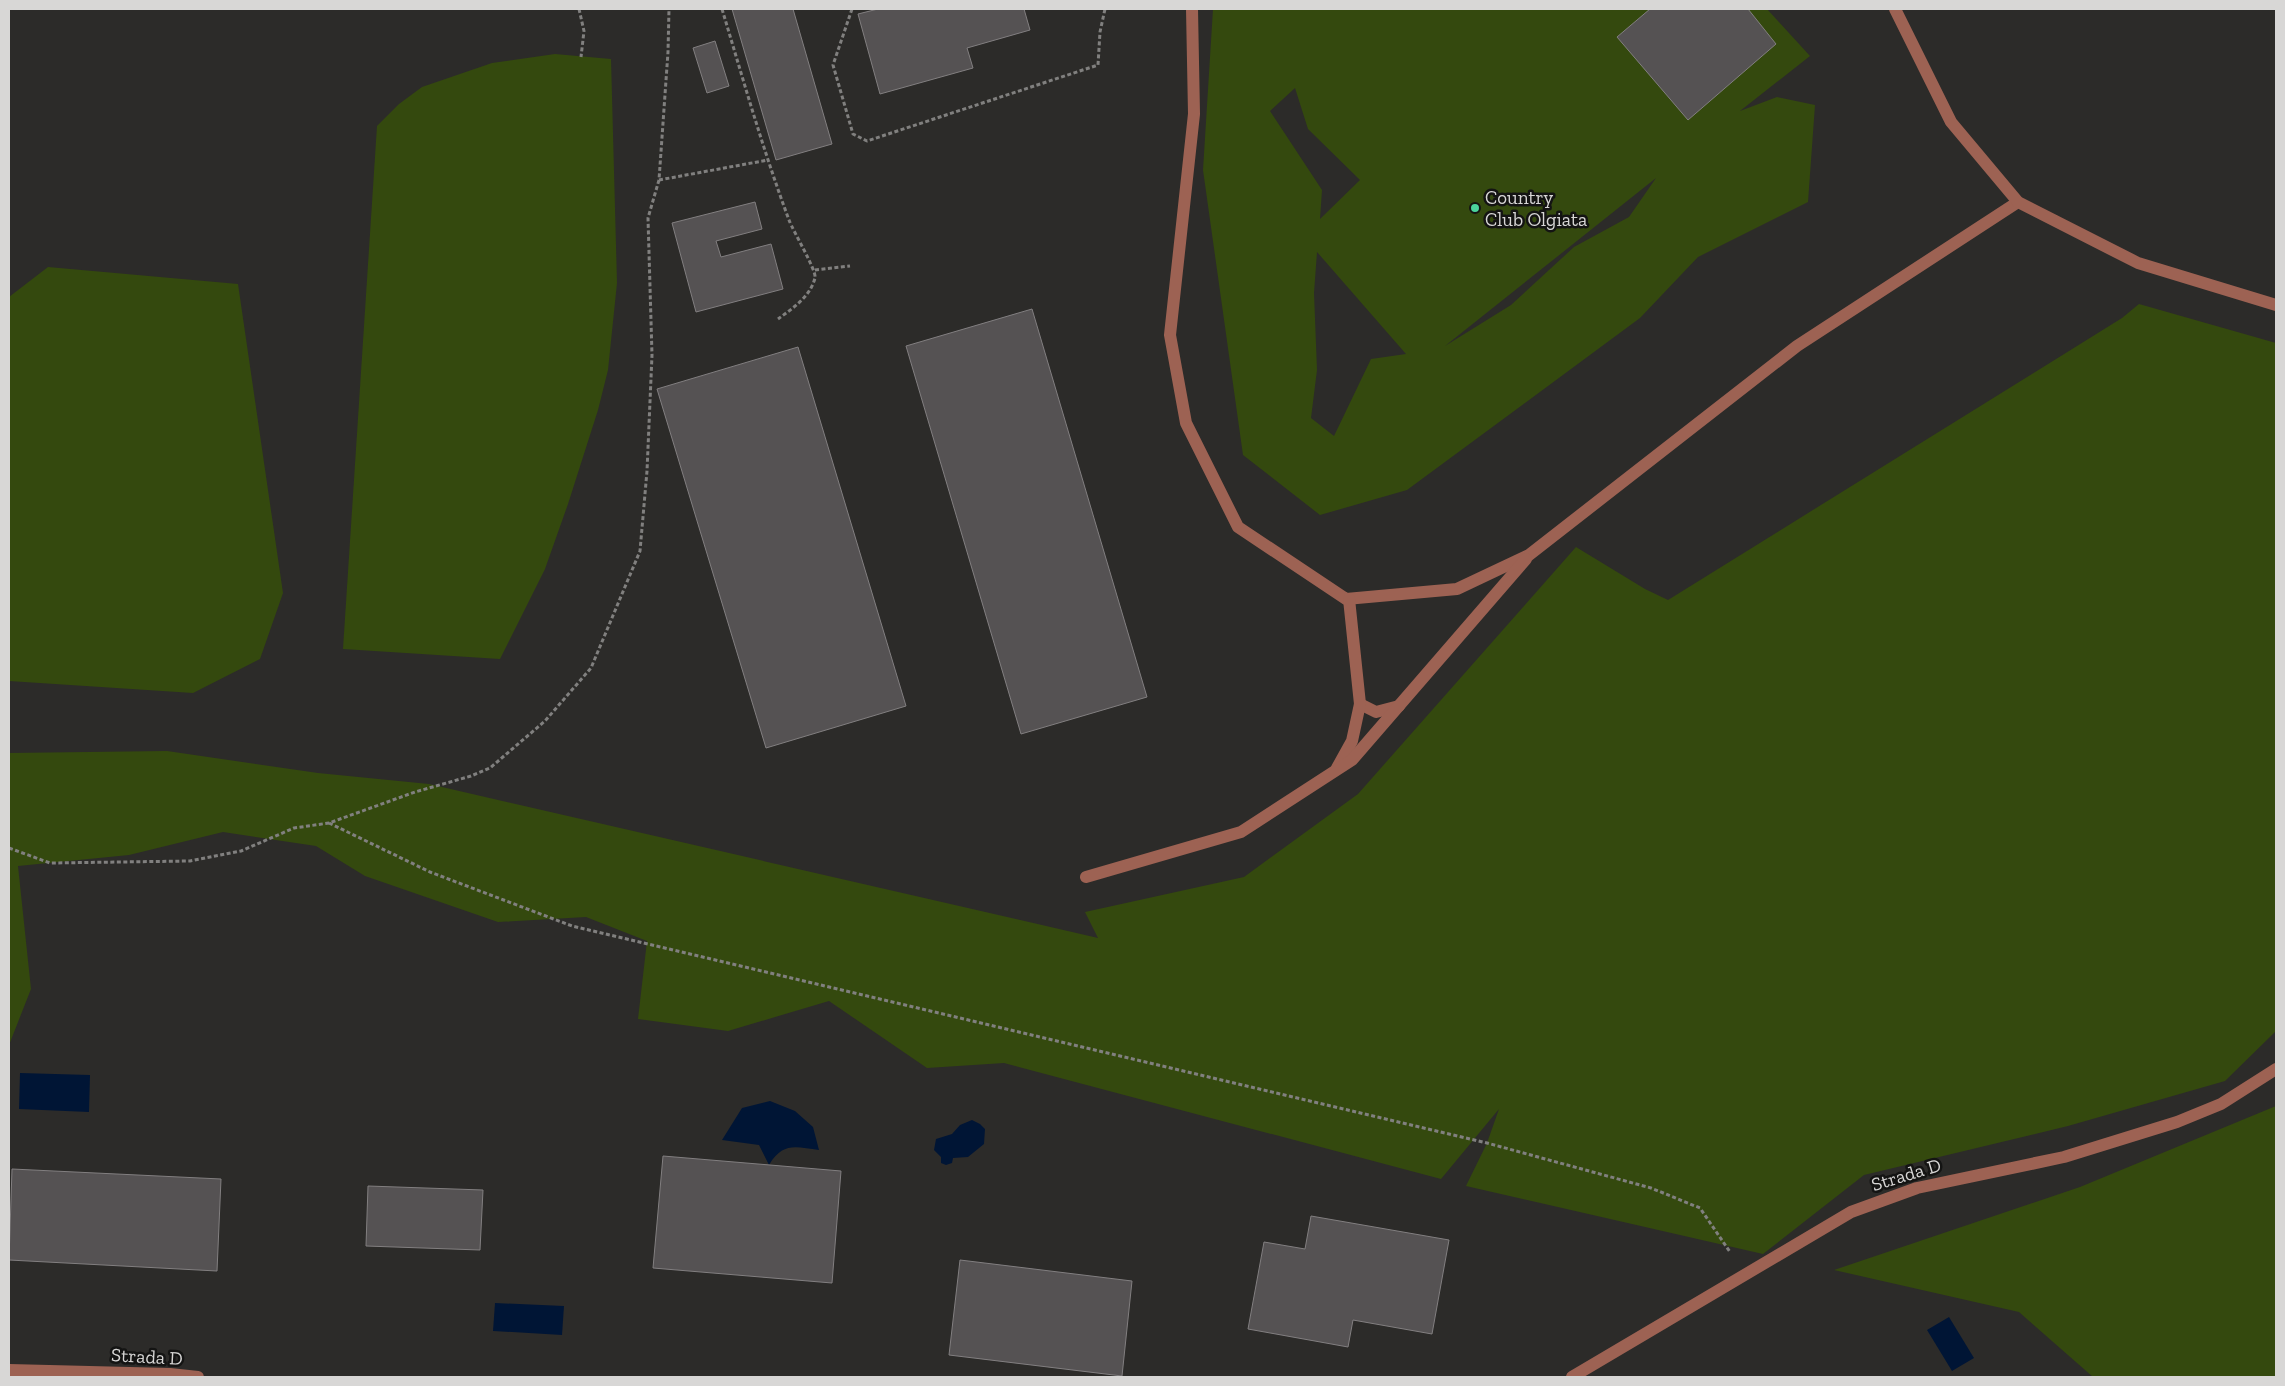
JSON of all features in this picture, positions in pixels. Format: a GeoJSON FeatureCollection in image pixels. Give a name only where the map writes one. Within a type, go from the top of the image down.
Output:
{"type":"FeatureCollection","features":[{"type":"Feature","properties":{"kind":"street"},"geometry":{"type":"LineString","coordinates":[[1192,9],[1194,114],[1170,335],[1186,424],[1238,526],[1346,599],[1457,589],[1530,556]]}},
{"type":"Feature","properties":{"kind":"street"},"geometry":{"type":"LineString","coordinates":[[1895,9],[1951,122],[2018,202],[2138,263],[2276,305]]}},
{"type":"Feature","properties":{"kind":"street"},"geometry":{"type":"LineString","coordinates":[[1086,877],[1241,832],[1336,772],[1352,760],[1530,556],[1797,346],[2018,202]]}},
{"type":"Feature","properties":{"kind":"street"},"geometry":{"type":"LineString","coordinates":[[1336,772],[1352,741],[1360,704],[1349,599]]}},
{"type":"Feature","properties":{"kind":"street"},"geometry":{"type":"LineString","coordinates":[[1360,704],[1376,712],[1399,706]]}},
{"type":"Feature","properties":{"kind":"street","name":"Strada D"},"geometry":{"type":"LineString","coordinates":[[1572,1377],[1851,1212],[1887,1198],[1949,1180],[2064,1157],[2177,1122],[2221,1104],[2276,1069]]}},
{"type":"Feature","properties":{"kind":"street","name":"Strada D"},"geometry":{"type":"LineString","coordinates":[[9,1370],[170,1374],[198,1377]]}},
{"type":"Feature","properties":{"kind":"street","name":"Strada D"},"geometry":{"type":"LineString","coordinates":[[38,1377],[94,1372]]}},
{"type":"Feature","properties":{"kind":"path"},"geometry":{"type":"LineString","coordinates":[[579,9],[584,31],[581,56]]}},
{"type":"Feature","properties":{"kind":"path"},"geometry":{"type":"LineString","coordinates":[[9,848],[50,863],[190,861],[241,852],[294,828],[329,823],[415,792],[471,776],[490,768],[546,721],[590,668],[640,551],[647,471],[652,355],[648,218],[659,180],[668,52],[669,9]]}},
{"type":"Feature","properties":{"kind":"path"},"geometry":{"type":"LineString","coordinates":[[722,9],[768,160],[794,235],[815,270],[816,277],[803,300],[778,319]]}},
{"type":"Feature","properties":{"kind":"path"},"geometry":{"type":"LineString","coordinates":[[852,9],[833,65],[852,134],[866,141],[1098,65],[1100,32],[1105,9]]}},
{"type":"Feature","properties":{"kind":"path"},"geometry":{"type":"LineString","coordinates":[[659,180],[768,160]]}},
{"type":"Feature","properties":{"kind":"path"},"geometry":{"type":"LineString","coordinates":[[815,270],[850,266]]}},
{"type":"Feature","properties":{"kind":"path"},"geometry":{"type":"LineString","coordinates":[[329,823],[430,872],[572,926],[1468,1139],[1652,1188],[1700,1208],[1744,1274]]}},
{"type":"Feature","properties":{"kind":"green space"},"geometry":{"type":"Polygon","coordinates":[[[1213,9],[1767,9],[1810,56],[1740,111],[1777,97],[1815,105],[1808,202],[1698,257],[1640,318],[1407,490],[1320,515],[1243,455],[1203,170],[1213,9]],[[1295,88],[1270,111],[1322,190],[1320,219],[1360,180],[1308,129],[1295,88]],[[1656,178],[1445,346],[1511,305],[1574,247],[1629,217],[1656,178]],[[1317,252],[1314,293],[1317,370],[1311,418],[1334,436],[1371,359],[1406,354],[1317,252]]]}},
{"type":"Feature","properties":{"kind":"green space"},"geometry":{"type":"Polygon","coordinates":[[[555,54],[611,59],[617,283],[608,370],[598,410],[545,569],[500,659],[343,649],[377,126],[399,104],[422,87],[492,63],[555,54]]]}},
{"type":"Feature","properties":{"kind":"green space"},"geometry":{"type":"Polygon","coordinates":[[[48,267],[238,284],[283,593],[260,659],[193,693],[9,681],[9,297],[48,267]]]}},
{"type":"Feature","properties":{"kind":"green space"},"geometry":{"type":"Polygon","coordinates":[[[2139,304],[2276,343],[2276,1031],[2225,1081],[2068,1126],[1864,1175],[1763,1254],[1466,1186],[1487,1143],[1499,1109],[1441,1179],[1004,1063],[927,1068],[829,1001],[728,1031],[638,1019],[647,941],[586,917],[498,922],[365,876],[316,846],[223,832],[129,855],[18,866],[31,989],[9,1045],[9,753],[167,751],[318,773],[429,784],[1098,938],[1085,912],[1244,877],[1358,794],[1576,547],[1645,589],[1668,600],[2122,318],[2139,304]]]}},
{"type":"Feature","properties":{"kind":"green space"},"geometry":{"type":"Polygon","coordinates":[[[2276,1106],[2276,1377],[2093,1377],[2019,1312],[1834,1270],[2080,1187],[2276,1106]]]}},
{"type":"Feature","properties":{"kind":"water"},"geometry":{"type":"Polygon","coordinates":[[[20,1073],[90,1075],[89,1112],[19,1109],[20,1073]]]}},
{"type":"Feature","properties":{"kind":"water"},"geometry":{"type":"Polygon","coordinates":[[[770,1101],[795,1111],[813,1127],[819,1150],[796,1147],[785,1149],[769,1165],[759,1145],[722,1140],[742,1108],[770,1101]]]}},
{"type":"Feature","properties":{"kind":"water"},"geometry":{"type":"Polygon","coordinates":[[[972,1120],[985,1129],[984,1144],[968,1157],[953,1158],[952,1163],[946,1165],[941,1163],[941,1157],[934,1150],[936,1139],[952,1134],[960,1125],[972,1120]]]}},
{"type":"Feature","properties":{"kind":"water"},"geometry":{"type":"Polygon","coordinates":[[[495,1303],[564,1306],[562,1335],[493,1331],[495,1303]]]}},
{"type":"Feature","properties":{"kind":"water"},"geometry":{"type":"Polygon","coordinates":[[[1949,1317],[1974,1358],[1952,1371],[1927,1330],[1949,1317]]]}},
{"type":"Feature","properties":{"kind":"building"},"geometry":{"type":"Polygon","coordinates":[[[732,9],[793,9],[832,144],[776,160],[732,9]]]}},
{"type":"Feature","properties":{"kind":"building"},"geometry":{"type":"Polygon","coordinates":[[[878,9],[1024,9],[1030,30],[967,48],[973,68],[880,94],[858,14],[878,9]]]}},
{"type":"Feature","properties":{"kind":"building"},"geometry":{"type":"Polygon","coordinates":[[[1650,9],[1748,9],[1776,44],[1688,120],[1617,37],[1650,9]]]}},
{"type":"Feature","properties":{"kind":"building"},"geometry":{"type":"Polygon","coordinates":[[[715,41],[729,86],[707,93],[693,48],[715,41]]]}},
{"type":"Feature","properties":{"kind":"building"},"geometry":{"type":"Polygon","coordinates":[[[755,202],[762,229],[716,241],[721,257],[771,244],[783,289],[696,312],[672,223],[755,202]]]}},
{"type":"Feature","properties":{"kind":"building"},"geometry":{"type":"Polygon","coordinates":[[[1032,309],[1147,697],[1021,734],[906,346],[1032,309]]]}},
{"type":"Feature","properties":{"kind":"building"},"geometry":{"type":"Polygon","coordinates":[[[798,347],[906,706],[766,748],[657,389],[798,347]]]}},
{"type":"Feature","properties":{"kind":"building"},"geometry":{"type":"Polygon","coordinates":[[[663,1156],[841,1171],[832,1283],[653,1268],[663,1156]]]}},
{"type":"Feature","properties":{"kind":"building"},"geometry":{"type":"Polygon","coordinates":[[[12,1169],[221,1179],[217,1271],[9,1260],[12,1169]]]}},
{"type":"Feature","properties":{"kind":"building"},"geometry":{"type":"Polygon","coordinates":[[[368,1186],[483,1190],[480,1250],[366,1246],[368,1186]]]}},
{"type":"Feature","properties":{"kind":"building"},"geometry":{"type":"Polygon","coordinates":[[[1311,1216],[1449,1240],[1432,1334],[1353,1320],[1348,1347],[1248,1329],[1264,1242],[1305,1249],[1311,1216]]]}},
{"type":"Feature","properties":{"kind":"building"},"geometry":{"type":"Polygon","coordinates":[[[960,1260],[1132,1281],[1122,1376],[949,1355],[960,1260]]]}},
{"type":"Feature","properties":{"kind":"place","name":"Country Club Olgiata"},"geometry":{"type":"Point","coordinates":[1475,208]}}]}
